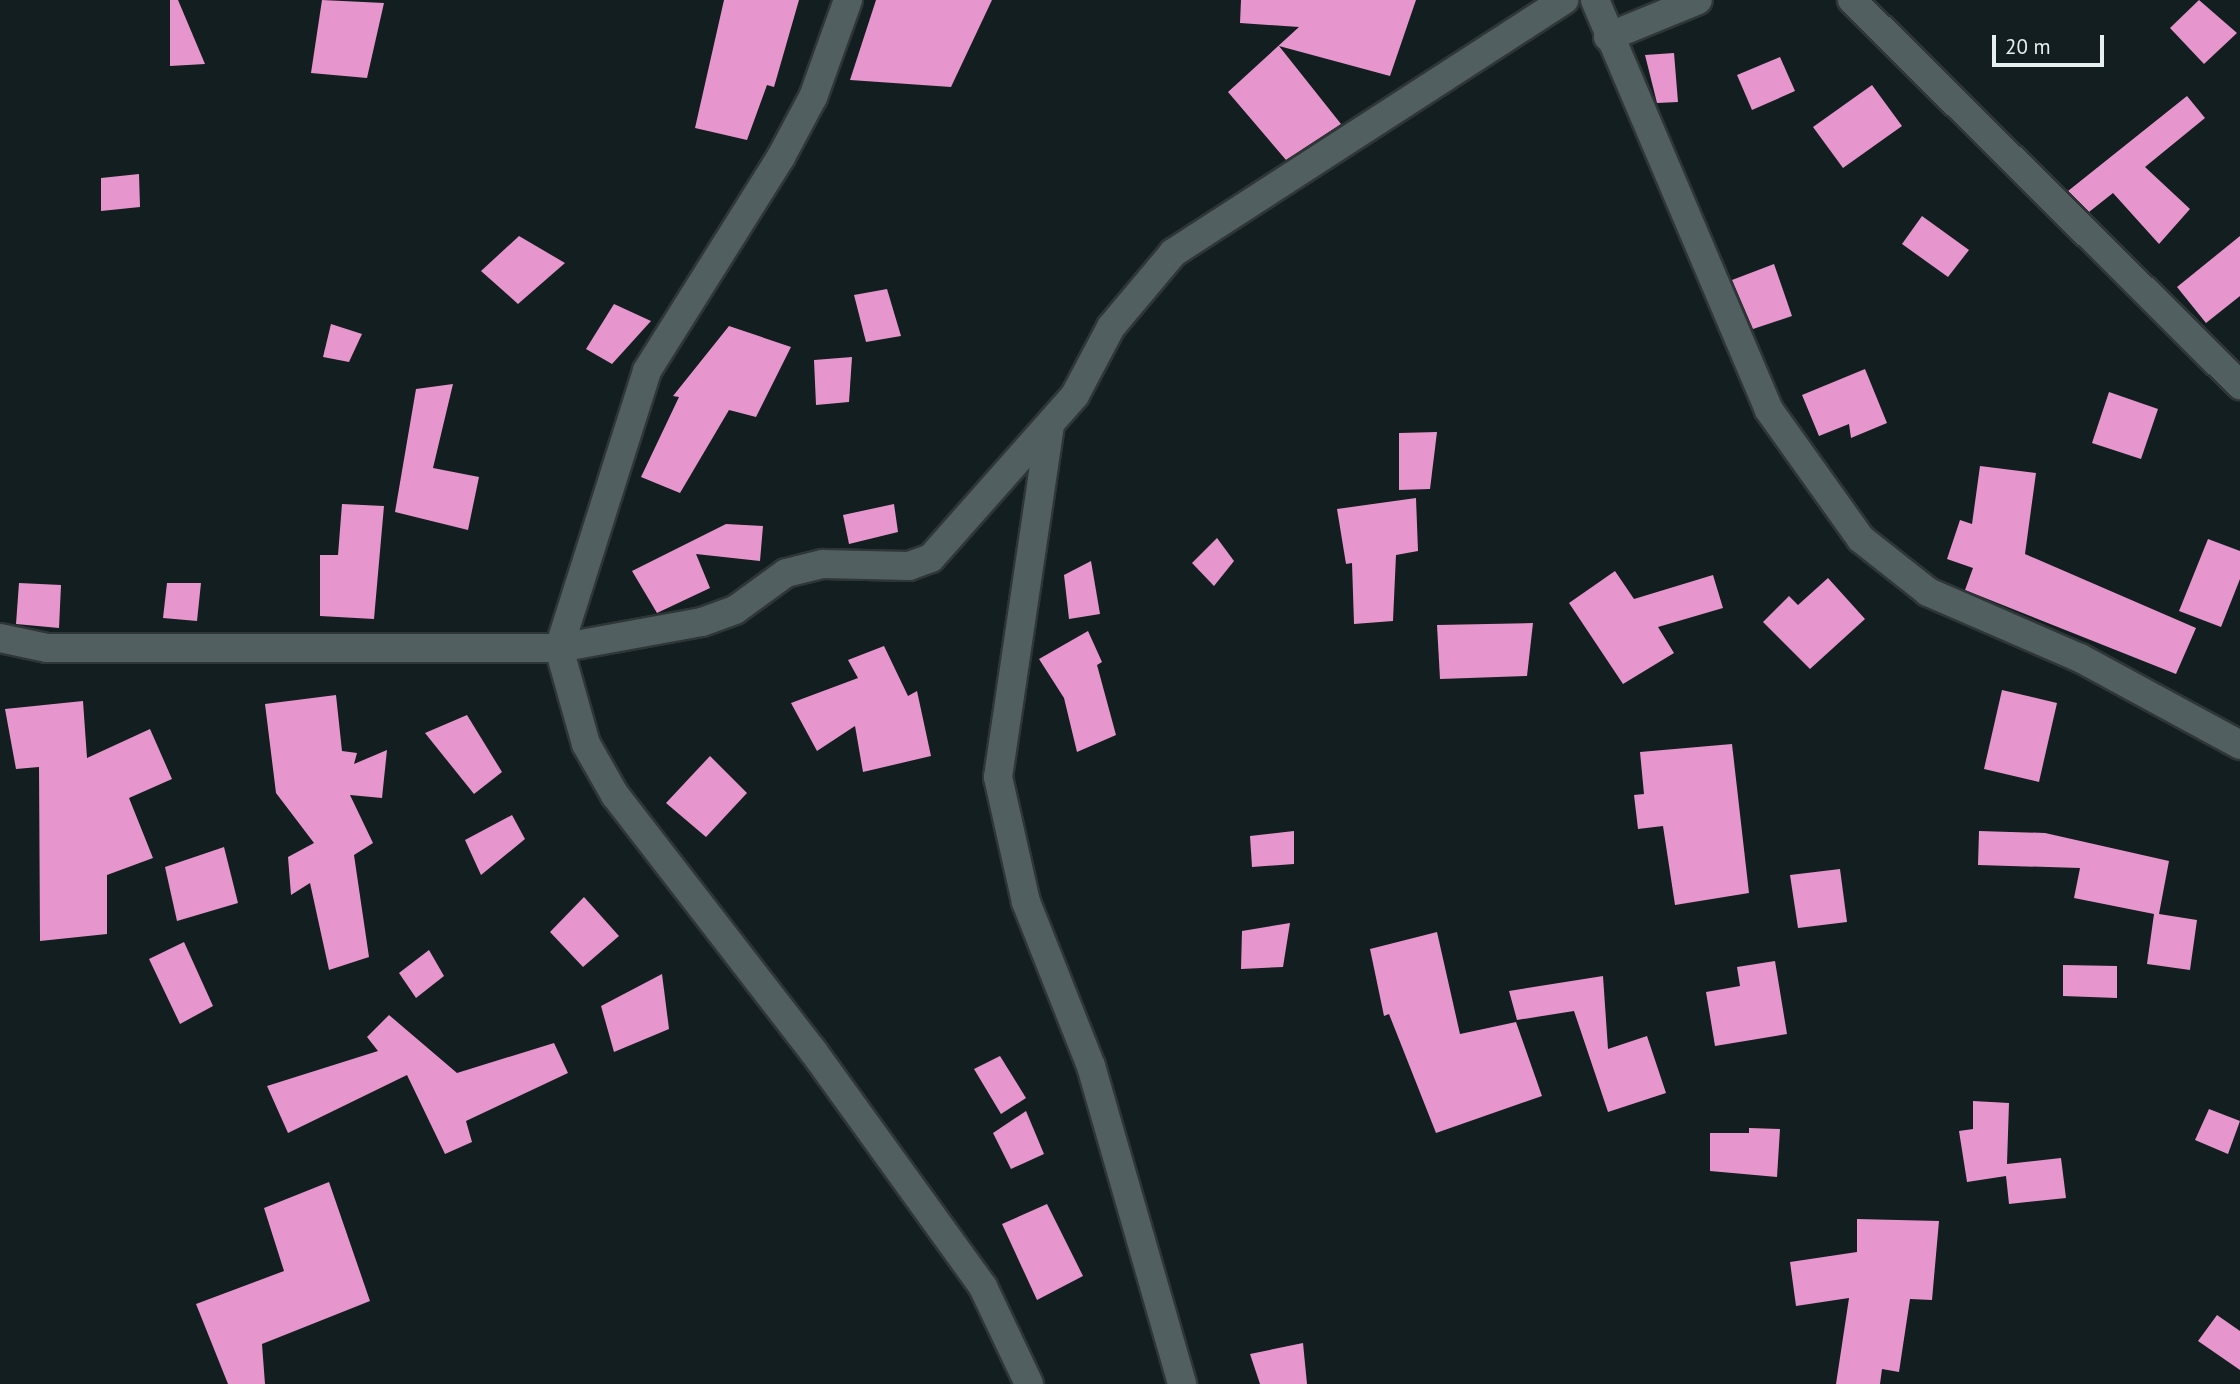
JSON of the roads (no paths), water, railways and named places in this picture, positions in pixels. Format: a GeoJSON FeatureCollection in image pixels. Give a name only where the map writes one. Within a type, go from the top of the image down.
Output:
{"type":"FeatureCollection","features":[{"type":"Feature","properties":{"kind":"street"},"geometry":{"type":"LineString","coordinates":[[848,0],[813,97],[781,157],[646,371],[559,648],[586,744],[615,796],[813,1051],[982,1287],[1029,1384]]}},
{"type":"Feature","properties":{"kind":"street"},"geometry":{"type":"LineString","coordinates":[[0,638],[47,648],[559,648],[702,622],[735,610],[786,573],[823,564],[909,566],[931,558],[1050,425],[1091,370],[1111,327],[1173,253],[1564,0]]}},
{"type":"Feature","properties":{"kind":"street"},"geometry":{"type":"LineString","coordinates":[[1595,0],[1608,37],[1769,410],[1861,539],[1928,592],[2080,657],[2240,745]]}},
{"type":"Feature","properties":{"kind":"street"},"geometry":{"type":"LineString","coordinates":[[1608,37],[1698,0]]}},
{"type":"Feature","properties":{"kind":"street"},"geometry":{"type":"LineString","coordinates":[[1852,0],[2240,385]]}},
{"type":"Feature","properties":{"kind":"street"},"geometry":{"type":"LineString","coordinates":[[1050,425],[998,777],[1026,902],[1091,1066],[1182,1384]]}}]}
